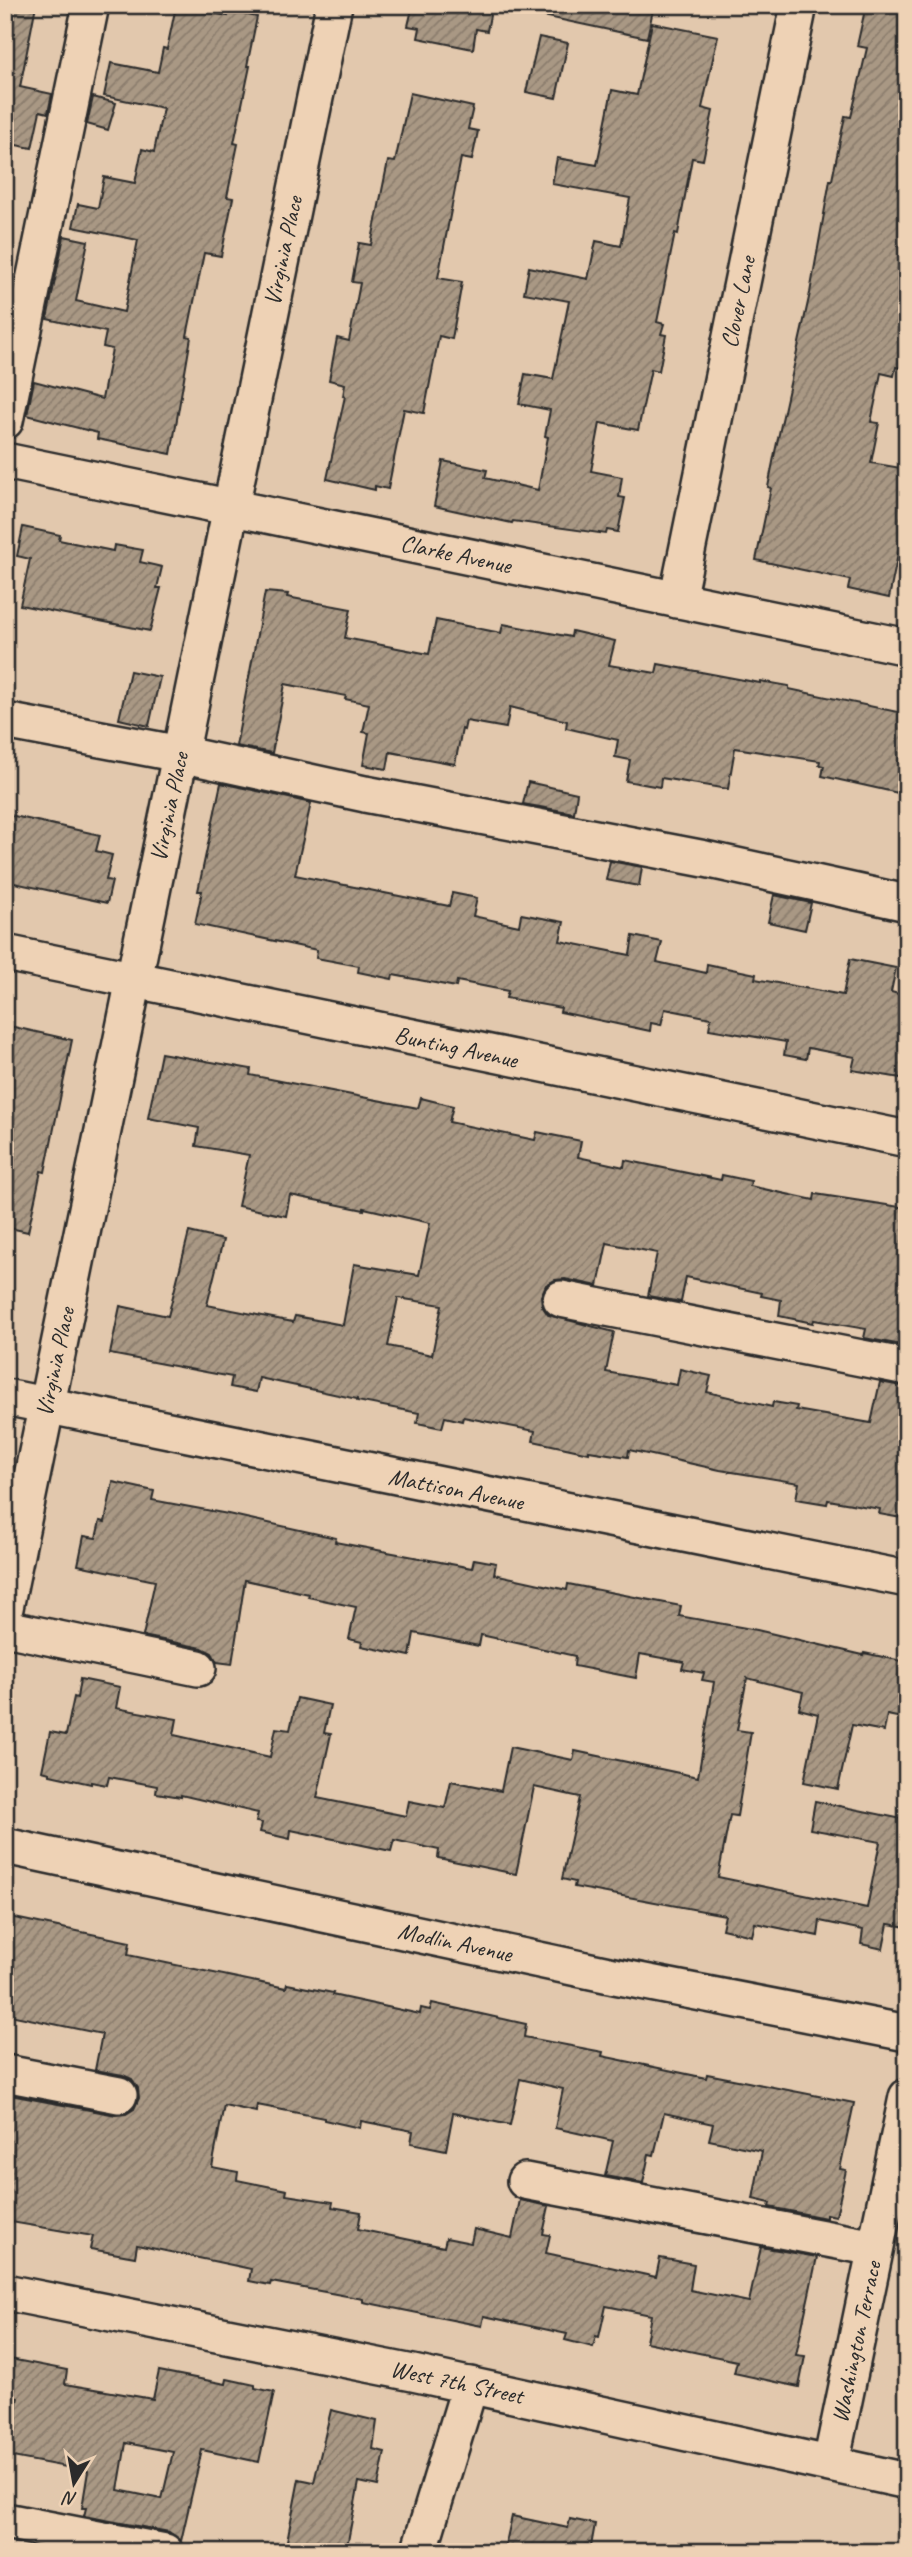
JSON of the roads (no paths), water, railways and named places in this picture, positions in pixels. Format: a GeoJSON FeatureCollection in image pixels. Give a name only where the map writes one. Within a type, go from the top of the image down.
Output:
{"type":"FeatureCollection","features":[{"type":"Feature","properties":{"kind":"street"},"geometry":{"type":"LineString","coordinates":[[5,421],[91,5]]}},
{"type":"Feature","properties":{"kind":"street","name":"Virginia Place"},"geometry":{"type":"LineString","coordinates":[[5,1608],[334,5]]}},
{"type":"Feature","properties":{"kind":"street","name":"Clover Lane"},"geometry":{"type":"LineString","coordinates":[[677,600],[799,5]]}},
{"type":"Feature","properties":{"kind":"street","name":"Clarke Avenue"},"geometry":{"type":"LineString","coordinates":[[5,461],[907,647]]}},
{"type":"Feature","properties":{"kind":"street"},"geometry":{"type":"LineString","coordinates":[[5,721],[705,859],[907,903]]}},
{"type":"Feature","properties":{"kind":"street","name":"Bunting Avenue"},"geometry":{"type":"LineString","coordinates":[[5,953],[907,1139]]}},
{"type":"Feature","properties":{"kind":"street"},"geometry":{"type":"LineString","coordinates":[[561,1299],[907,1367]]}},
{"type":"Feature","properties":{"kind":"street","name":"Mattison Avenue"},"geometry":{"type":"LineString","coordinates":[[5,1397],[907,1579]]}},
{"type":"Feature","properties":{"kind":"street"},"geometry":{"type":"LineString","coordinates":[[5,1628],[198,1668]]}},
{"type":"Feature","properties":{"kind":"street","name":"Modlin Avenue"},"geometry":{"type":"LineString","coordinates":[[5,1846],[614,1976],[907,2033]]}},
{"type":"Feature","properties":{"kind":"street"},"geometry":{"type":"LineString","coordinates":[[5,2073],[119,2095]]}},
{"type":"Feature","properties":{"kind":"street","name":"Washington Terrace"},"geometry":{"type":"LineString","coordinates":[[831,2463],[907,2097]]}},
{"type":"Feature","properties":{"kind":"street"},"geometry":{"type":"LineString","coordinates":[[525,2181],[875,2248]]}},
{"type":"Feature","properties":{"kind":"street","name":"West 7th Street"},"geometry":{"type":"LineString","coordinates":[[5,2292],[470,2385],[907,2481]]}},
{"type":"Feature","properties":{"kind":"street"},"geometry":{"type":"LineString","coordinates":[[419,2552],[470,2385]]}},
{"type":"Feature","properties":{"kind":"street"},"geometry":{"type":"LineString","coordinates":[[5,2521],[165,2552]]}}]}
